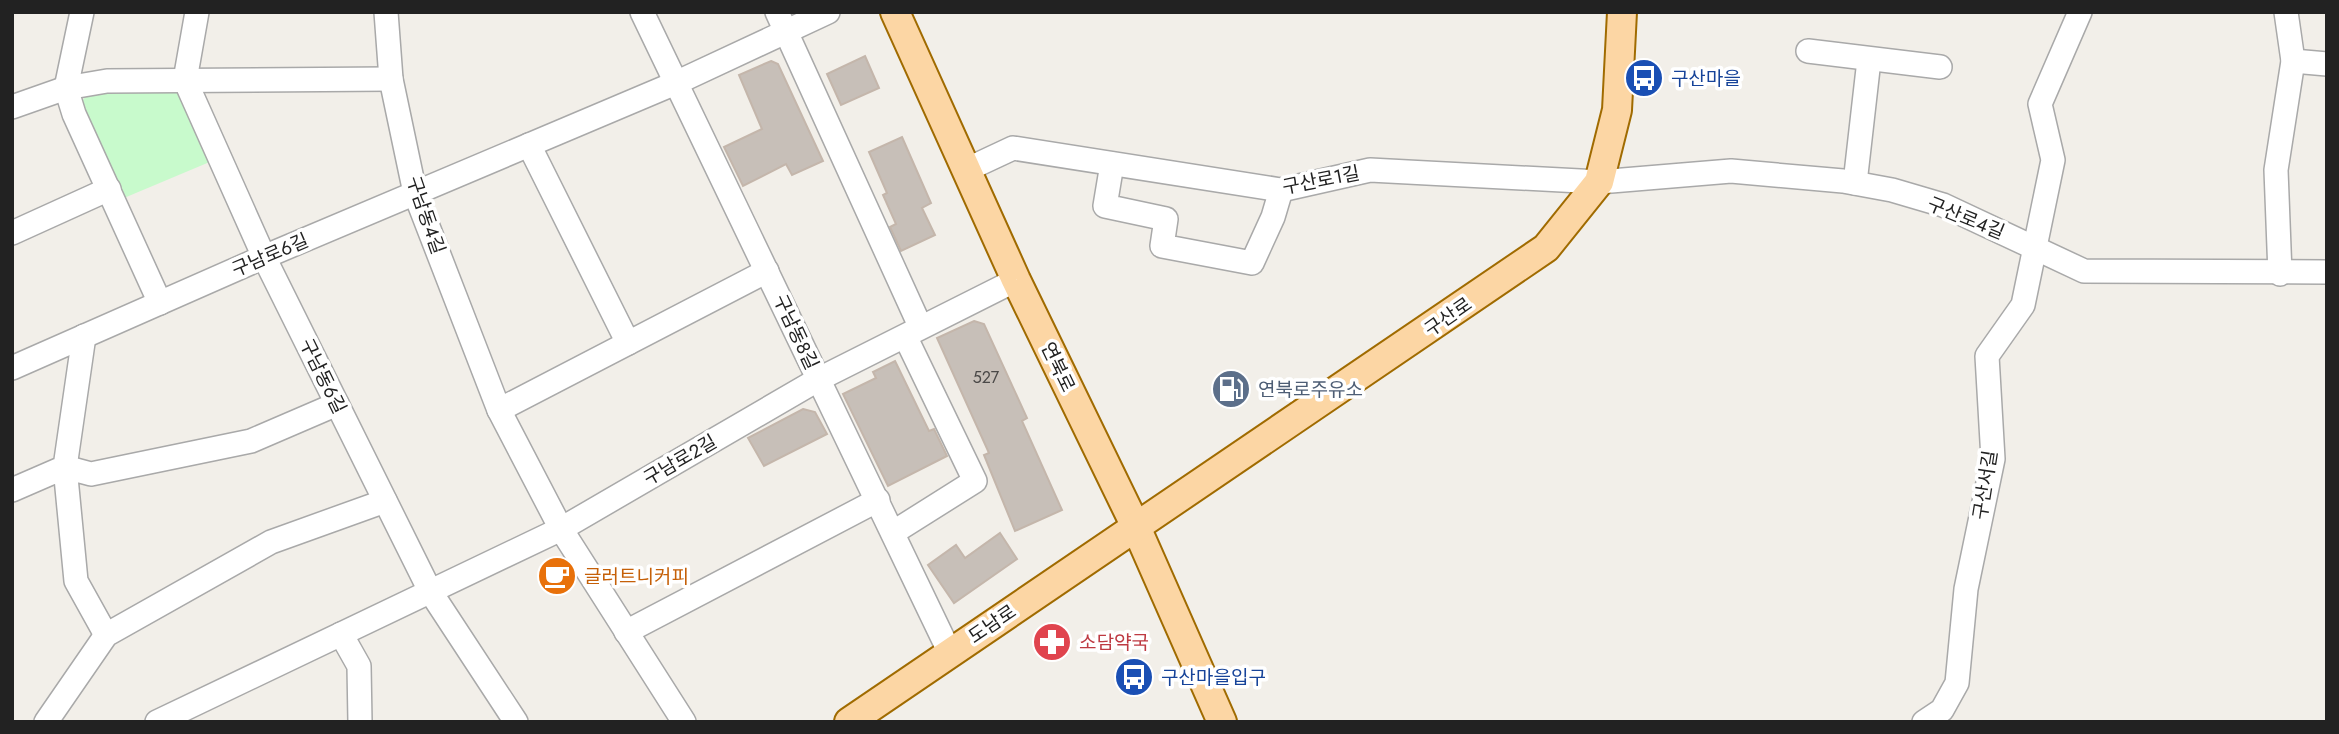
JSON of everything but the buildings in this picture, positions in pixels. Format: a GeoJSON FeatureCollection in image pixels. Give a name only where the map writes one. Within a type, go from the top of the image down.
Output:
{"type":"FeatureCollection","features":[{"type":"Feature","properties":{"kind":"main road","name":"연북로"},"geometry":{"type":"LineString","coordinates":[[895,12],[1016,280],[1136,527],[1222,722]]}},
{"type":"Feature","properties":{"kind":"main road","name":"구산로"},"geometry":{"type":"LineString","coordinates":[[1136,527],[1546,248],[1600,181],[1617,110],[1622,12]]}},
{"type":"Feature","properties":{"kind":"main road","name":"도남로"},"geometry":{"type":"LineString","coordinates":[[849,722],[1136,527]]}},
{"type":"Feature","properties":{"kind":"street"},"geometry":{"type":"LineString","coordinates":[[82,12],[66,88],[74,114],[160,303]]}},
{"type":"Feature","properties":{"kind":"street"},"geometry":{"type":"LineString","coordinates":[[185,80],[197,12]]}},
{"type":"Feature","properties":{"kind":"street","name":"구남동4길"},"geometry":{"type":"LineString","coordinates":[[386,12],[391,79],[415,193],[499,410],[561,528],[684,722]]}},
{"type":"Feature","properties":{"kind":"street","name":"구남동8길"},"geometry":{"type":"LineString","coordinates":[[642,12],[678,82],[950,653]]}},
{"type":"Feature","properties":{"kind":"street","name":"구남로6길"},"geometry":{"type":"LineString","coordinates":[[12,368],[264,257],[678,82],[783,22],[828,12]]}},
{"type":"Feature","properties":{"kind":"street","name":"구산서길"},"geometry":{"type":"LineString","coordinates":[[1924,722],[1942,710],[1957,682],[1966,589],[1993,459],[1987,356],[2023,305],[2053,160],[2040,104],[2080,12]]}},
{"type":"Feature","properties":{"kind":"street"},"geometry":{"type":"LineString","coordinates":[[2280,274],[2276,170],[2292,61],[2286,12]]}},
{"type":"Feature","properties":{"kind":"street"},"geometry":{"type":"LineString","coordinates":[[783,22],[975,481],[894,533]]}},
{"type":"Feature","properties":{"kind":"street"},"geometry":{"type":"LineString","coordinates":[[1808,51],[1940,66]]}},
{"type":"Feature","properties":{"kind":"street"},"geometry":{"type":"LineString","coordinates":[[1855,183],[1869,60]]}},
{"type":"Feature","properties":{"kind":"street"},"geometry":{"type":"LineString","coordinates":[[2292,61],[2327,64]]}},
{"type":"Feature","properties":{"kind":"street"},"geometry":{"type":"LineString","coordinates":[[12,107],[66,88],[107,81],[391,79]]}},
{"type":"Feature","properties":{"kind":"street","name":"구남동6길"},"geometry":{"type":"LineString","coordinates":[[185,80],[264,257],[430,591],[516,722]]}},
{"type":"Feature","properties":{"kind":"street"},"geometry":{"type":"LineString","coordinates":[[529,145],[628,343]]}},
{"type":"Feature","properties":{"kind":"street","name":"구산로1길"},"geometry":{"type":"LineString","coordinates":[[966,170],[1013,148],[1281,190],[1370,170],[1600,181]]}},
{"type":"Feature","properties":{"kind":"street"},"geometry":{"type":"LineString","coordinates":[[1112,164],[1105,206],[1166,219],[1162,246],[1252,263],[1273,217],[1281,190]]}},
{"type":"Feature","properties":{"kind":"street","name":"구산로4길"},"geometry":{"type":"LineString","coordinates":[[1600,181],[1731,171],[1855,183],[1943,205],[2084,271],[2280,274],[2327,272]]}},
{"type":"Feature","properties":{"kind":"street"},"geometry":{"type":"LineString","coordinates":[[12,233],[109,189]]}},
{"type":"Feature","properties":{"kind":"street"},"geometry":{"type":"LineString","coordinates":[[499,410],[767,271]]}},
{"type":"Feature","properties":{"kind":"street","name":"구남로2길"},"geometry":{"type":"LineString","coordinates":[[157,722],[561,528],[819,379],[1016,280]]}},
{"type":"Feature","properties":{"kind":"street"},"geometry":{"type":"LineString","coordinates":[[84,336],[65,467],[76,581],[106,635]]}},
{"type":"Feature","properties":{"kind":"street"},"geometry":{"type":"LineString","coordinates":[[12,490],[65,467],[91,474],[251,441],[337,404]]}},
{"type":"Feature","properties":{"kind":"street"},"geometry":{"type":"LineString","coordinates":[[626,632],[878,500]]}},
{"type":"Feature","properties":{"kind":"street"},"geometry":{"type":"LineString","coordinates":[[46,722],[106,635],[271,542],[385,501]]}},
{"type":"Feature","properties":{"kind":"street"},"geometry":{"type":"LineString","coordinates":[[341,634],[359,666],[360,722]]}},
{"type":"Feature","properties":{"kind":"green space"},"geometry":{"type":"Polygon","coordinates":[[[89,92],[178,93],[187,100],[212,161],[124,198],[79,105],[89,92]]]}},
{"type":"Feature","properties":{"kind":"place","name":"구산마을"},"geometry":{"type":"Point","coordinates":[1644,78]}},
{"type":"Feature","properties":{"kind":"place","name":"연북로주유소"},"geometry":{"type":"Point","coordinates":[1231,389]}},
{"type":"Feature","properties":{"kind":"place","name":"글러트니커피"},"geometry":{"type":"Point","coordinates":[557,576]}},
{"type":"Feature","properties":{"kind":"place","name":"소담약국"},"geometry":{"type":"Point","coordinates":[1052,642]}},
{"type":"Feature","properties":{"kind":"place","name":"구산마을입구"},"geometry":{"type":"Point","coordinates":[1134,677]}}]}
